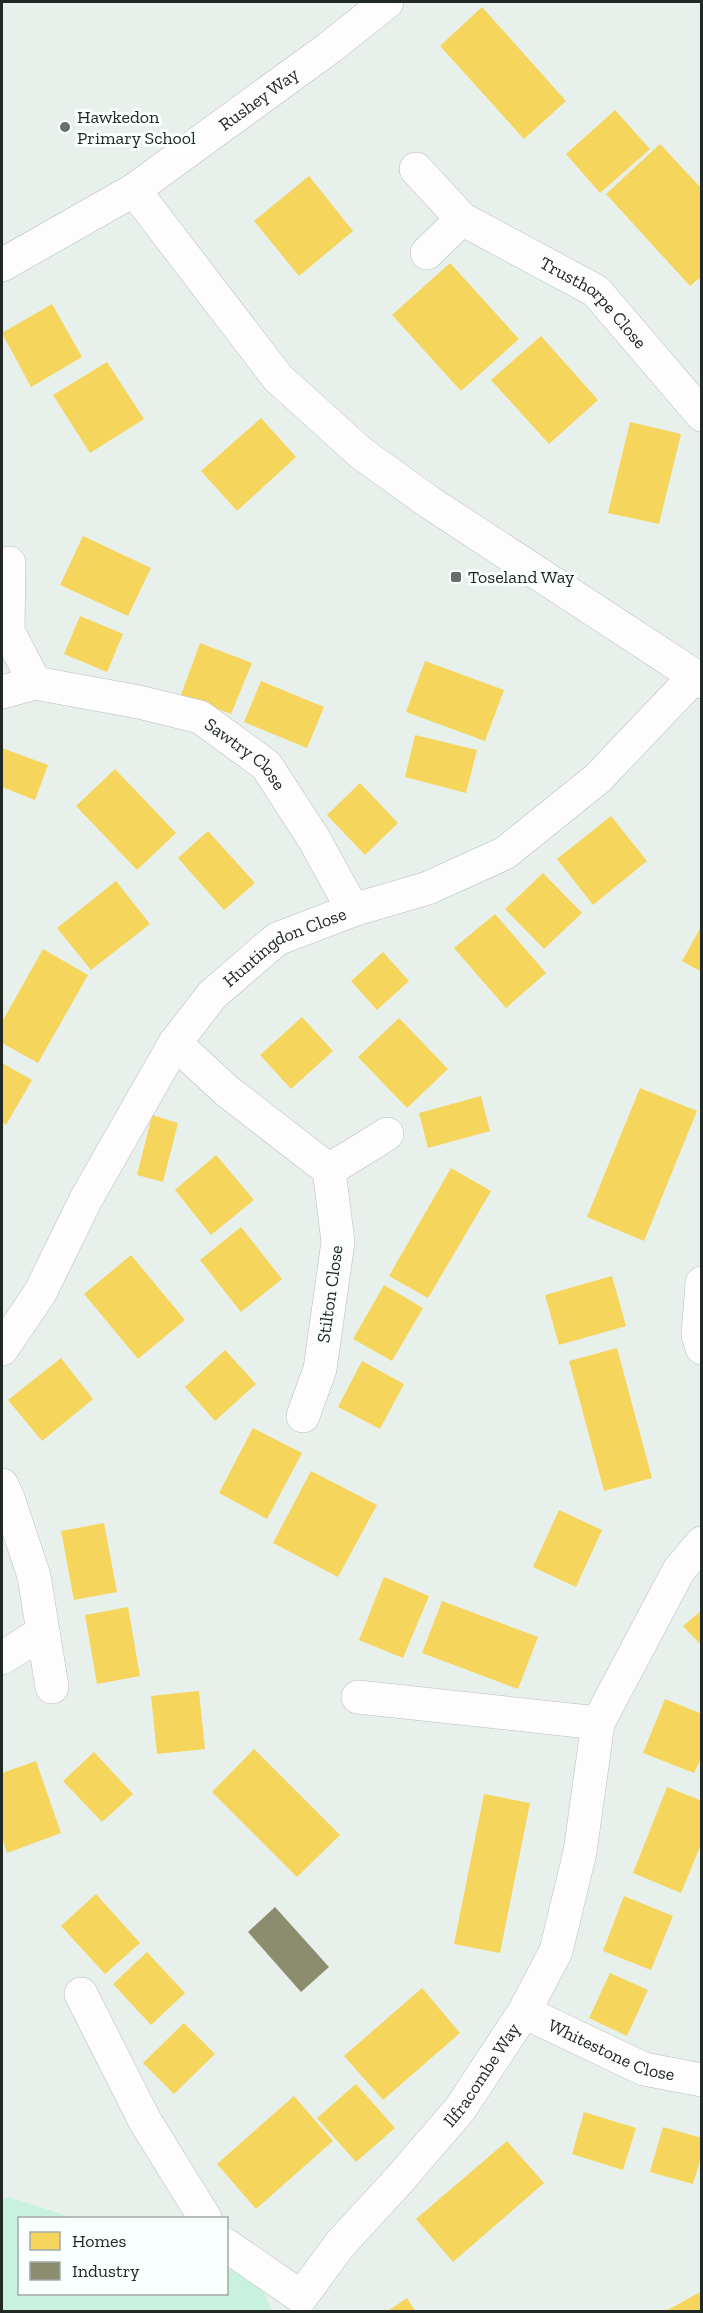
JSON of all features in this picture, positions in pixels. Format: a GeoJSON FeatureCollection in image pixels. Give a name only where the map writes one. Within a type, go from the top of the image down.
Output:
{"type":"FeatureCollection","features":[{"type":"Feature","properties":{"kind":"street","name":"Rushey Way"},"geometry":{"type":"LineString","coordinates":[[2,265],[134,190],[329,48],[387,2]]}},
{"type":"Feature","properties":{"kind":"street","name":"Trusthorpe Close"},"geometry":{"type":"LineString","coordinates":[[416,169],[462,219],[596,291],[702,415]]}},
{"type":"Feature","properties":{"kind":"street"},"geometry":{"type":"LineString","coordinates":[[134,190],[278,378],[361,453],[429,502],[698,679]]}},
{"type":"Feature","properties":{"kind":"street"},"geometry":{"type":"LineString","coordinates":[[427,253],[462,219]]}},
{"type":"Feature","properties":{"kind":"street"},"geometry":{"type":"LineString","coordinates":[[9,563],[8,631],[35,683]]}},
{"type":"Feature","properties":{"kind":"street","name":"Huntingdon Close"},"geometry":{"type":"LineString","coordinates":[[2,1349],[40,1293],[86,1199],[175,1043],[212,995],[277,939],[353,910],[428,888],[505,853],[598,778],[698,679]]}},
{"type":"Feature","properties":{"kind":"street","name":"Sawtry Close"},"geometry":{"type":"LineString","coordinates":[[2,692],[35,683],[139,702],[200,717],[266,765],[314,838],[353,910]]}},
{"type":"Feature","properties":{"kind":"street"},"geometry":{"type":"LineString","coordinates":[[175,1043],[227,1091],[329,1170],[387,1134]]}},
{"type":"Feature","properties":{"kind":"street","name":"Stilton Close"},"geometry":{"type":"LineString","coordinates":[[303,1416],[320,1369],[338,1242],[329,1170]]}},
{"type":"Feature","properties":{"kind":"street"},"geometry":{"type":"LineString","coordinates":[[702,1282],[698,1335],[702,1348]]}},
{"type":"Feature","properties":{"kind":"street"},"geometry":{"type":"LineString","coordinates":[[2,1485],[34,1576],[52,1687]]}},
{"type":"Feature","properties":{"kind":"street","name":"Ilfracombe Way"},"geometry":{"type":"LineString","coordinates":[[228,2247],[305,2304],[341,2243],[460,2109],[524,2012],[556,1951],[580,1852],[598,1723],[679,1570],[702,1543]]}},
{"type":"Feature","properties":{"kind":"street"},"geometry":{"type":"LineString","coordinates":[[2,1658],[43,1632]]}},
{"type":"Feature","properties":{"kind":"street"},"geometry":{"type":"LineString","coordinates":[[358,1697],[598,1723]]}},
{"type":"Feature","properties":{"kind":"street"},"geometry":{"type":"LineString","coordinates":[[81,1994],[145,2121],[204,2217]]}},
{"type":"Feature","properties":{"kind":"street","name":"Whitestone Close"},"geometry":{"type":"LineString","coordinates":[[524,2012],[644,2069],[702,2080]]}},
{"type":"Feature","properties":{"kind":"green space"},"geometry":{"type":"Polygon","coordinates":[[[9,2197],[71,2217],[18,2217],[18,2295],[228,2295],[228,2269],[258,2279],[272,2311],[2,2312],[2,2200],[9,2197]]]}},
{"type":"Feature","properties":{"kind":"building: Homes"},"geometry":{"type":"Polygon","coordinates":[[[482,7],[566,101],[524,139],[440,46],[482,7]]]}},
{"type":"Feature","properties":{"kind":"building: Homes"},"geometry":{"type":"Polygon","coordinates":[[[615,110],[650,149],[600,193],[566,154],[615,110]]]}},
{"type":"Feature","properties":{"kind":"building: Homes"},"geometry":{"type":"Polygon","coordinates":[[[660,144],[702,189],[702,276],[690,286],[606,194],[660,144]]]}},
{"type":"Feature","properties":{"kind":"building: Homes"},"geometry":{"type":"Polygon","coordinates":[[[309,176],[353,231],[299,276],[254,221],[309,176]]]}},
{"type":"Feature","properties":{"kind":"building: Homes"},"geometry":{"type":"Polygon","coordinates":[[[450,263],[519,339],[461,391],[392,315],[450,263]]]}},
{"type":"Feature","properties":{"kind":"building: Homes"},"geometry":{"type":"Polygon","coordinates":[[[52,304],[82,357],[31,387],[2,333],[52,304]]]}},
{"type":"Feature","properties":{"kind":"building: Homes"},"geometry":{"type":"Polygon","coordinates":[[[541,336],[598,400],[549,444],[491,380],[541,336]]]}},
{"type":"Feature","properties":{"kind":"building: Homes"},"geometry":{"type":"Polygon","coordinates":[[[107,362],[144,419],[90,453],[53,395],[107,362]]]}},
{"type":"Feature","properties":{"kind":"building: Homes"},"geometry":{"type":"Polygon","coordinates":[[[261,418],[296,457],[237,511],[201,471],[261,418]]]}},
{"type":"Feature","properties":{"kind":"building: Homes"},"geometry":{"type":"Polygon","coordinates":[[[630,422],[681,434],[659,524],[608,513],[630,422]]]}},
{"type":"Feature","properties":{"kind":"building: Homes"},"geometry":{"type":"Polygon","coordinates":[[[83,536],[151,568],[128,616],[60,585],[83,536]]]}},
{"type":"Feature","properties":{"kind":"building: Homes"},"geometry":{"type":"Polygon","coordinates":[[[80,616],[123,634],[107,672],[64,654],[80,616]]]}},
{"type":"Feature","properties":{"kind":"building: Homes"},"geometry":{"type":"Polygon","coordinates":[[[200,643],[252,663],[231,714],[181,695],[200,643]]]}},
{"type":"Feature","properties":{"kind":"building: Homes"},"geometry":{"type":"Polygon","coordinates":[[[425,661],[504,690],[485,741],[406,712],[425,661]]]}},
{"type":"Feature","properties":{"kind":"building: Homes"},"geometry":{"type":"Polygon","coordinates":[[[261,681],[324,707],[307,748],[244,722],[261,681]]]}},
{"type":"Feature","properties":{"kind":"building: Homes"},"geometry":{"type":"Polygon","coordinates":[[[415,735],[477,750],[466,793],[405,777],[415,735]]]}},
{"type":"Feature","properties":{"kind":"building: Homes"},"geometry":{"type":"Polygon","coordinates":[[[2,748],[48,765],[35,800],[2,787],[2,748]]]}},
{"type":"Feature","properties":{"kind":"building: Homes"},"geometry":{"type":"Polygon","coordinates":[[[115,769],[176,833],[137,870],[76,806],[115,769]]]}},
{"type":"Feature","properties":{"kind":"building: Homes"},"geometry":{"type":"Polygon","coordinates":[[[360,783],[398,823],[365,855],[327,815],[360,783]]]}},
{"type":"Feature","properties":{"kind":"building: Homes"},"geometry":{"type":"Polygon","coordinates":[[[611,816],[647,861],[593,905],[557,859],[611,816]]]}},
{"type":"Feature","properties":{"kind":"building: Homes"},"geometry":{"type":"Polygon","coordinates":[[[208,831],[255,883],[224,910],[178,858],[208,831]]]}},
{"type":"Feature","properties":{"kind":"building: Homes"},"geometry":{"type":"Polygon","coordinates":[[[543,873],[582,913],[544,949],[505,909],[543,873]]]}},
{"type":"Feature","properties":{"kind":"building: Homes"},"geometry":{"type":"Polygon","coordinates":[[[116,881],[150,924],[91,970],[57,928],[116,881]]]}},
{"type":"Feature","properties":{"kind":"building: Homes"},"geometry":{"type":"Polygon","coordinates":[[[495,914],[546,973],[506,1008],[454,948],[495,914]]]}},
{"type":"Feature","properties":{"kind":"building: Homes"},"geometry":{"type":"Polygon","coordinates":[[[702,925],[702,972],[682,961],[702,925]]]}},
{"type":"Feature","properties":{"kind":"building: Homes"},"geometry":{"type":"Polygon","coordinates":[[[43,949],[88,975],[38,1063],[2,1043],[2,1022],[43,949]]]}},
{"type":"Feature","properties":{"kind":"building: Homes"},"geometry":{"type":"Polygon","coordinates":[[[383,952],[409,981],[377,1010],[351,981],[383,952]]]}},
{"type":"Feature","properties":{"kind":"building: Homes"},"geometry":{"type":"Polygon","coordinates":[[[302,1017],[333,1051],[291,1089],[260,1055],[302,1017]]]}},
{"type":"Feature","properties":{"kind":"building: Homes"},"geometry":{"type":"Polygon","coordinates":[[[399,1018],[448,1069],[407,1108],[358,1057],[399,1018]]]}},
{"type":"Feature","properties":{"kind":"building: Homes"},"geometry":{"type":"Polygon","coordinates":[[[2,1063],[32,1080],[6,1125],[2,1122],[2,1063]]]}},
{"type":"Feature","properties":{"kind":"building: Homes"},"geometry":{"type":"Polygon","coordinates":[[[640,1088],[697,1111],[644,1241],[587,1217],[640,1088]]]}},
{"type":"Feature","properties":{"kind":"building: Homes"},"geometry":{"type":"Polygon","coordinates":[[[481,1096],[490,1131],[428,1148],[419,1113],[481,1096]]]}},
{"type":"Feature","properties":{"kind":"building: Homes"},"geometry":{"type":"Polygon","coordinates":[[[152,1115],[178,1123],[163,1182],[137,1175],[152,1115]]]}},
{"type":"Feature","properties":{"kind":"building: Homes"},"geometry":{"type":"Polygon","coordinates":[[[216,1155],[254,1200],[211,1235],[175,1190],[216,1155]]]}},
{"type":"Feature","properties":{"kind":"building: Homes"},"geometry":{"type":"Polygon","coordinates":[[[451,1168],[491,1191],[428,1298],[389,1276],[451,1168]]]}},
{"type":"Feature","properties":{"kind":"building: Homes"},"geometry":{"type":"Polygon","coordinates":[[[241,1227],[282,1279],[241,1312],[200,1260],[241,1227]]]}},
{"type":"Feature","properties":{"kind":"building: Homes"},"geometry":{"type":"Polygon","coordinates":[[[131,1255],[185,1320],[138,1359],[84,1294],[131,1255]]]}},
{"type":"Feature","properties":{"kind":"building: Homes"},"geometry":{"type":"Polygon","coordinates":[[[612,1276],[626,1326],[559,1345],[545,1295],[612,1276]]]}},
{"type":"Feature","properties":{"kind":"building: Homes"},"geometry":{"type":"Polygon","coordinates":[[[384,1285],[423,1308],[392,1361],[353,1339],[384,1285]]]}},
{"type":"Feature","properties":{"kind":"building: Homes"},"geometry":{"type":"Polygon","coordinates":[[[617,1348],[652,1478],[604,1491],[569,1361],[617,1348]]]}},
{"type":"Feature","properties":{"kind":"building: Homes"},"geometry":{"type":"Polygon","coordinates":[[[225,1350],[256,1384],[215,1421],[185,1387],[225,1350]]]}},
{"type":"Feature","properties":{"kind":"building: Homes"},"geometry":{"type":"Polygon","coordinates":[[[61,1358],[93,1399],[42,1441],[8,1400],[61,1358]]]}},
{"type":"Feature","properties":{"kind":"building: Homes"},"geometry":{"type":"Polygon","coordinates":[[[362,1361],[404,1384],[380,1429],[338,1407],[362,1361]]]}},
{"type":"Feature","properties":{"kind":"building: Homes"},"geometry":{"type":"Polygon","coordinates":[[[253,1428],[302,1453],[267,1519],[219,1493],[253,1428]]]}},
{"type":"Feature","properties":{"kind":"building: Homes"},"geometry":{"type":"Polygon","coordinates":[[[311,1471],[377,1505],[338,1577],[273,1543],[311,1471]]]}},
{"type":"Feature","properties":{"kind":"building: Homes"},"geometry":{"type":"Polygon","coordinates":[[[559,1510],[602,1530],[576,1587],[533,1567],[559,1510]]]}},
{"type":"Feature","properties":{"kind":"building: Homes"},"geometry":{"type":"Polygon","coordinates":[[[104,1523],[117,1592],[74,1600],[61,1531],[104,1523]]]}},
{"type":"Feature","properties":{"kind":"building: Homes"},"geometry":{"type":"Polygon","coordinates":[[[384,1577],[429,1596],[403,1658],[359,1640],[384,1577]]]}},
{"type":"Feature","properties":{"kind":"building: Homes"},"geometry":{"type":"Polygon","coordinates":[[[442,1601],[538,1637],[518,1689],[422,1653],[442,1601]]]}},
{"type":"Feature","properties":{"kind":"building: Homes"},"geometry":{"type":"Polygon","coordinates":[[[128,1607],[140,1676],[97,1684],[85,1615],[128,1607]]]}},
{"type":"Feature","properties":{"kind":"building: Homes"},"geometry":{"type":"Polygon","coordinates":[[[702,1610],[702,1646],[683,1626],[702,1610]]]}},
{"type":"Feature","properties":{"kind":"building: Homes"},"geometry":{"type":"Polygon","coordinates":[[[199,1691],[205,1749],[157,1754],[151,1696],[199,1691]]]}},
{"type":"Feature","properties":{"kind":"building: Homes"},"geometry":{"type":"Polygon","coordinates":[[[665,1699],[702,1714],[702,1757],[694,1773],[643,1753],[665,1699]]]}},
{"type":"Feature","properties":{"kind":"building: Homes"},"geometry":{"type":"Polygon","coordinates":[[[254,1749],[340,1835],[297,1877],[212,1792],[254,1749]]]}},
{"type":"Feature","properties":{"kind":"building: Homes"},"geometry":{"type":"Polygon","coordinates":[[[94,1752],[133,1794],[102,1822],[63,1781],[94,1752]]]}},
{"type":"Feature","properties":{"kind":"building: Homes"},"geometry":{"type":"Polygon","coordinates":[[[36,1761],[61,1833],[7,1853],[2,1837],[2,1773],[36,1761]]]}},
{"type":"Feature","properties":{"kind":"building: Homes"},"geometry":{"type":"Polygon","coordinates":[[[667,1787],[702,1801],[702,1842],[681,1893],[633,1873],[667,1787]]]}},
{"type":"Feature","properties":{"kind":"building: Homes"},"geometry":{"type":"Polygon","coordinates":[[[484,1794],[530,1803],[500,1953],[454,1944],[484,1794]]]}},
{"type":"Feature","properties":{"kind":"building: Homes"},"geometry":{"type":"Polygon","coordinates":[[[96,1894],[140,1943],[105,1974],[61,1926],[96,1894]]]}},
{"type":"Feature","properties":{"kind":"building: Homes"},"geometry":{"type":"Polygon","coordinates":[[[624,1896],[673,1916],[651,1970],[603,1951],[624,1896]]]}},
{"type":"Feature","properties":{"kind":"building: Homes"},"geometry":{"type":"Polygon","coordinates":[[[147,1952],[185,1993],[151,2025],[113,1984],[147,1952]]]}},
{"type":"Feature","properties":{"kind":"building: Homes"},"geometry":{"type":"Polygon","coordinates":[[[610,1973],[648,1990],[627,2036],[589,2018],[610,1973]]]}},
{"type":"Feature","properties":{"kind":"building: Homes"},"geometry":{"type":"Polygon","coordinates":[[[422,1988],[460,2033],[383,2100],[344,2056],[422,1988]]]}},
{"type":"Feature","properties":{"kind":"building: Homes"},"geometry":{"type":"Polygon","coordinates":[[[184,2023],[215,2054],[174,2094],[143,2063],[184,2023]]]}},
{"type":"Feature","properties":{"kind":"building: Homes"},"geometry":{"type":"Polygon","coordinates":[[[356,2084],[395,2128],[356,2162],[317,2118],[356,2084]]]}},
{"type":"Feature","properties":{"kind":"building: Homes"},"geometry":{"type":"Polygon","coordinates":[[[294,2096],[333,2141],[256,2209],[217,2164],[294,2096]]]}},
{"type":"Feature","properties":{"kind":"building: Homes"},"geometry":{"type":"Polygon","coordinates":[[[584,2112],[636,2128],[623,2170],[572,2154],[584,2112]]]}},
{"type":"Feature","properties":{"kind":"building: Homes"},"geometry":{"type":"Polygon","coordinates":[[[663,2127],[702,2138],[702,2154],[693,2184],[650,2172],[663,2127]]]}},
{"type":"Feature","properties":{"kind":"building: Homes"},"geometry":{"type":"Polygon","coordinates":[[[507,2141],[544,2183],[453,2262],[416,2219],[507,2141]]]}},
{"type":"Feature","properties":{"kind":"building: Homes"},"geometry":{"type":"Polygon","coordinates":[[[702,2291],[702,2312],[664,2312],[702,2291]]]}},
{"type":"Feature","properties":{"kind":"building: Homes"},"geometry":{"type":"Polygon","coordinates":[[[407,2298],[416,2312],[386,2312],[407,2298]]]}},
{"type":"Feature","properties":{"kind":"building: Industry"},"geometry":{"type":"Polygon","coordinates":[[[275,1907],[329,1967],[301,1992],[248,1932],[275,1907]]]}},
{"type":"Feature","properties":{"kind":"place","name":"Hawkedon Primary School"},"geometry":{"type":"Point","coordinates":[65,127]}},
{"type":"Feature","properties":{"kind":"place","name":"Toseland Way"},"geometry":{"type":"Point","coordinates":[456,577]}}]}
